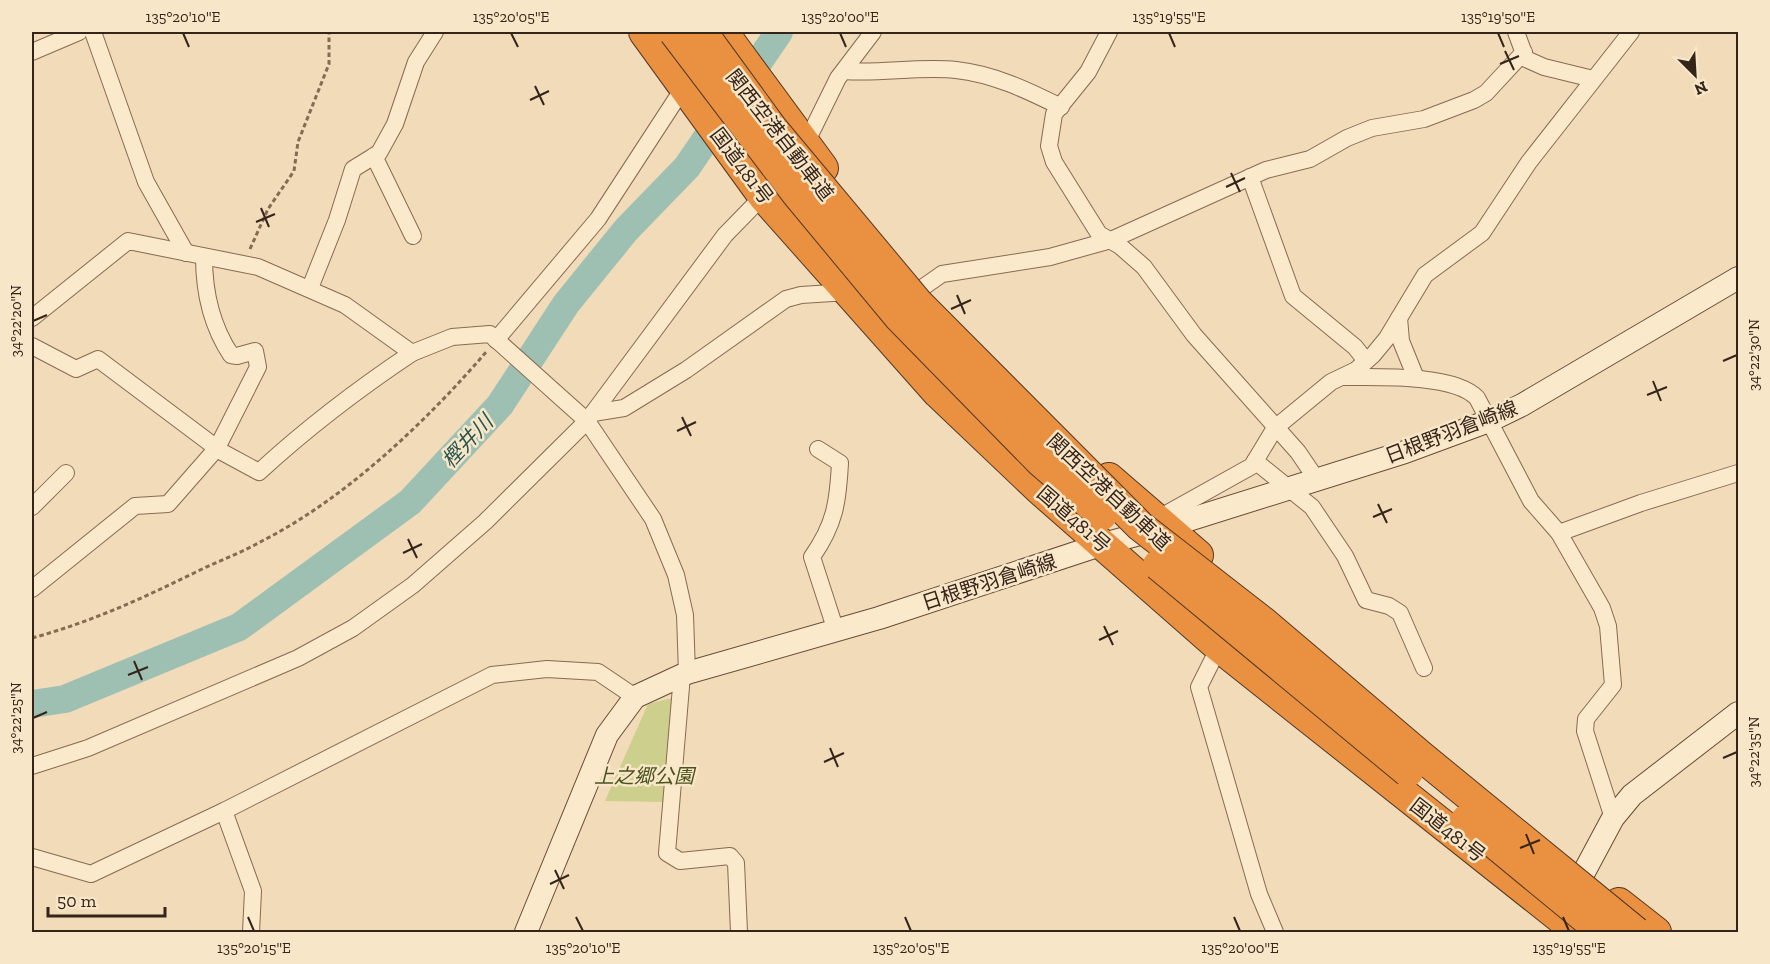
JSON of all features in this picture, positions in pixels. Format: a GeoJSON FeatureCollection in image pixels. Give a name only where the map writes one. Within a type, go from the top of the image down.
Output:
{"type":"FeatureCollection","features":[{"type":"Feature","properties":{"kind":"highway","name":"国道481号"},"geometry":{"type":"LineString","coordinates":[[644,32],[763,196],[938,393],[1039,489],[1219,647],[1578,933]]}},
{"type":"Feature","properties":{"kind":"highway","name":"関西空港自動車道"},"geometry":{"type":"LineString","coordinates":[[674,32],[797,194],[899,317],[1041,462],[1168,573],[1602,933]]}},
{"type":"Feature","properties":{"kind":"highway","name":"関西空港自動車道"},"geometry":{"type":"LineString","coordinates":[[716,32],[772,128],[918,303],[1140,526],[1262,621],[1422,758],[1651,932]]}},
{"type":"Feature","properties":{"kind":"highway"},"geometry":{"type":"LineString","coordinates":[[716,32],[922,288],[1060,436],[1251,602],[1651,932]]}},
{"type":"Feature","properties":{"kind":"main road","name":"日根野羽倉崎線"},"geometry":{"type":"LineString","coordinates":[[526,933],[607,735],[635,698],[685,674],[836,631],[1162,523],[1317,480],[1405,452],[1489,421],[1522,405],[1738,278]]}},
{"type":"Feature","properties":{"kind":"main road"},"geometry":{"type":"LineString","coordinates":[[1583,874],[1612,818],[1632,795],[1658,772],[1738,713]]}},
{"type":"Feature","properties":{"kind":"street"},"geometry":{"type":"LineString","coordinates":[[32,52],[79,32]]}},
{"type":"Feature","properties":{"kind":"street"},"geometry":{"type":"LineString","coordinates":[[93,32],[147,182],[186,253]]}},
{"type":"Feature","properties":{"kind":"street"},"geometry":{"type":"LineString","coordinates":[[310,288],[338,220],[353,169],[379,153],[395,124],[416,62],[435,32]]}},
{"type":"Feature","properties":{"kind":"street"},"geometry":{"type":"LineString","coordinates":[[805,145],[844,71],[873,32]]}},
{"type":"Feature","properties":{"kind":"street"},"geometry":{"type":"LineString","coordinates":[[1108,32],[1088,72],[1054,114],[1049,146],[1054,162],[1099,234],[1111,240],[1144,267],[1194,335],[1298,452],[1317,480]]}},
{"type":"Feature","properties":{"kind":"street"},"geometry":{"type":"LineString","coordinates":[[1516,32],[1526,59],[1544,67],[1593,79]]}},
{"type":"Feature","properties":{"kind":"street"},"geometry":{"type":"LineString","coordinates":[[1162,523],[1252,466],[1275,428],[1330,382],[1366,361],[1387,338],[1425,275],[1482,233],[1529,162],[1630,32]]}},
{"type":"Feature","properties":{"kind":"street"},"geometry":{"type":"LineString","coordinates":[[922,288],[942,274],[1050,257],[1111,240],[1266,170],[1310,159],[1347,138],[1372,128],[1424,119],[1473,100],[1486,93],[1524,52]]}},
{"type":"Feature","properties":{"kind":"street"},"geometry":{"type":"LineString","coordinates":[[844,71],[872,73],[953,70],[985,75],[1061,106]]}},
{"type":"Feature","properties":{"kind":"street"},"geometry":{"type":"LineString","coordinates":[[496,340],[598,219],[684,87]]}},
{"type":"Feature","properties":{"kind":"street"},"geometry":{"type":"LineString","coordinates":[[374,156],[413,236]]}},
{"type":"Feature","properties":{"kind":"street"},"geometry":{"type":"LineString","coordinates":[[1250,177],[1293,296],[1355,347],[1366,361]]}},
{"type":"Feature","properties":{"kind":"street"},"geometry":{"type":"LineString","coordinates":[[32,766],[88,748],[298,658],[353,628],[413,585],[485,522],[590,417],[725,235],[763,196]]}},
{"type":"Feature","properties":{"kind":"street"},"geometry":{"type":"LineString","coordinates":[[32,318],[128,241],[258,267],[345,305],[412,353]]}},
{"type":"Feature","properties":{"kind":"street"},"geometry":{"type":"LineString","coordinates":[[32,589],[135,506],[168,504],[217,448],[258,367],[255,351],[237,357],[231,355],[221,340],[205,296],[204,257]]}},
{"type":"Feature","properties":{"kind":"street"},"geometry":{"type":"LineString","coordinates":[[590,417],[624,408],[686,370],[786,299],[801,295],[848,291]]}},
{"type":"Feature","properties":{"kind":"street"},"geometry":{"type":"LineString","coordinates":[[1399,318],[1401,341],[1416,378]]}},
{"type":"Feature","properties":{"kind":"street"},"geometry":{"type":"LineString","coordinates":[[32,346],[76,369],[98,359],[217,448],[259,472],[294,440],[366,384],[412,353],[452,337],[490,334],[590,417],[653,519],[676,575],[686,615],[685,674],[667,853],[680,861],[730,856],[736,863],[739,933]]}},
{"type":"Feature","properties":{"kind":"street"},"geometry":{"type":"LineString","coordinates":[[1341,377],[1416,378],[1470,391],[1489,421],[1532,501],[1559,533],[1576,560],[1608,626],[1613,685],[1586,719],[1585,731],[1612,818]]}},
{"type":"Feature","properties":{"kind":"street"},"geometry":{"type":"LineString","coordinates":[[818,449],[840,463],[838,503],[828,534],[812,557],[836,631]]}},
{"type":"Feature","properties":{"kind":"street"},"geometry":{"type":"LineString","coordinates":[[1255,461],[1318,514],[1345,556],[1366,600],[1389,606],[1400,613],[1424,668]]}},
{"type":"Feature","properties":{"kind":"street"},"geometry":{"type":"LineString","coordinates":[[32,507],[66,473]]}},
{"type":"Feature","properties":{"kind":"street"},"geometry":{"type":"LineString","coordinates":[[1559,533],[1641,503],[1738,473]]}},
{"type":"Feature","properties":{"kind":"street"},"geometry":{"type":"LineString","coordinates":[[1219,647],[1199,687],[1259,894],[1275,933]]}},
{"type":"Feature","properties":{"kind":"street"},"geometry":{"type":"LineString","coordinates":[[32,857],[91,874],[224,811],[492,675],[547,669],[598,672],[635,698]]}},
{"type":"Feature","properties":{"kind":"street"},"geometry":{"type":"LineString","coordinates":[[224,811],[253,891],[251,933]]}},
{"type":"Feature","properties":{"kind":"path"},"geometry":{"type":"LineString","coordinates":[[243,264],[268,209],[294,171],[298,142],[328,64],[329,32]]}},
{"type":"Feature","properties":{"kind":"path"},"geometry":{"type":"LineString","coordinates":[[32,638],[82,625],[127,606],[263,541],[298,520],[357,480],[415,426],[496,340]]}},
{"type":"Feature","properties":{"kind":"green space","name":"上之郷公園"},"geometry":{"type":"Polygon","coordinates":[[[680,696],[666,802],[605,801],[648,704],[680,696]]]}},
{"type":"Feature","properties":{"kind":"waterway","name":"樫井川"},"geometry":{"type":"LineString","coordinates":[[32,704],[65,699],[239,627],[410,502],[500,405],[566,304],[626,230],[687,167],[779,32]]}}]}
